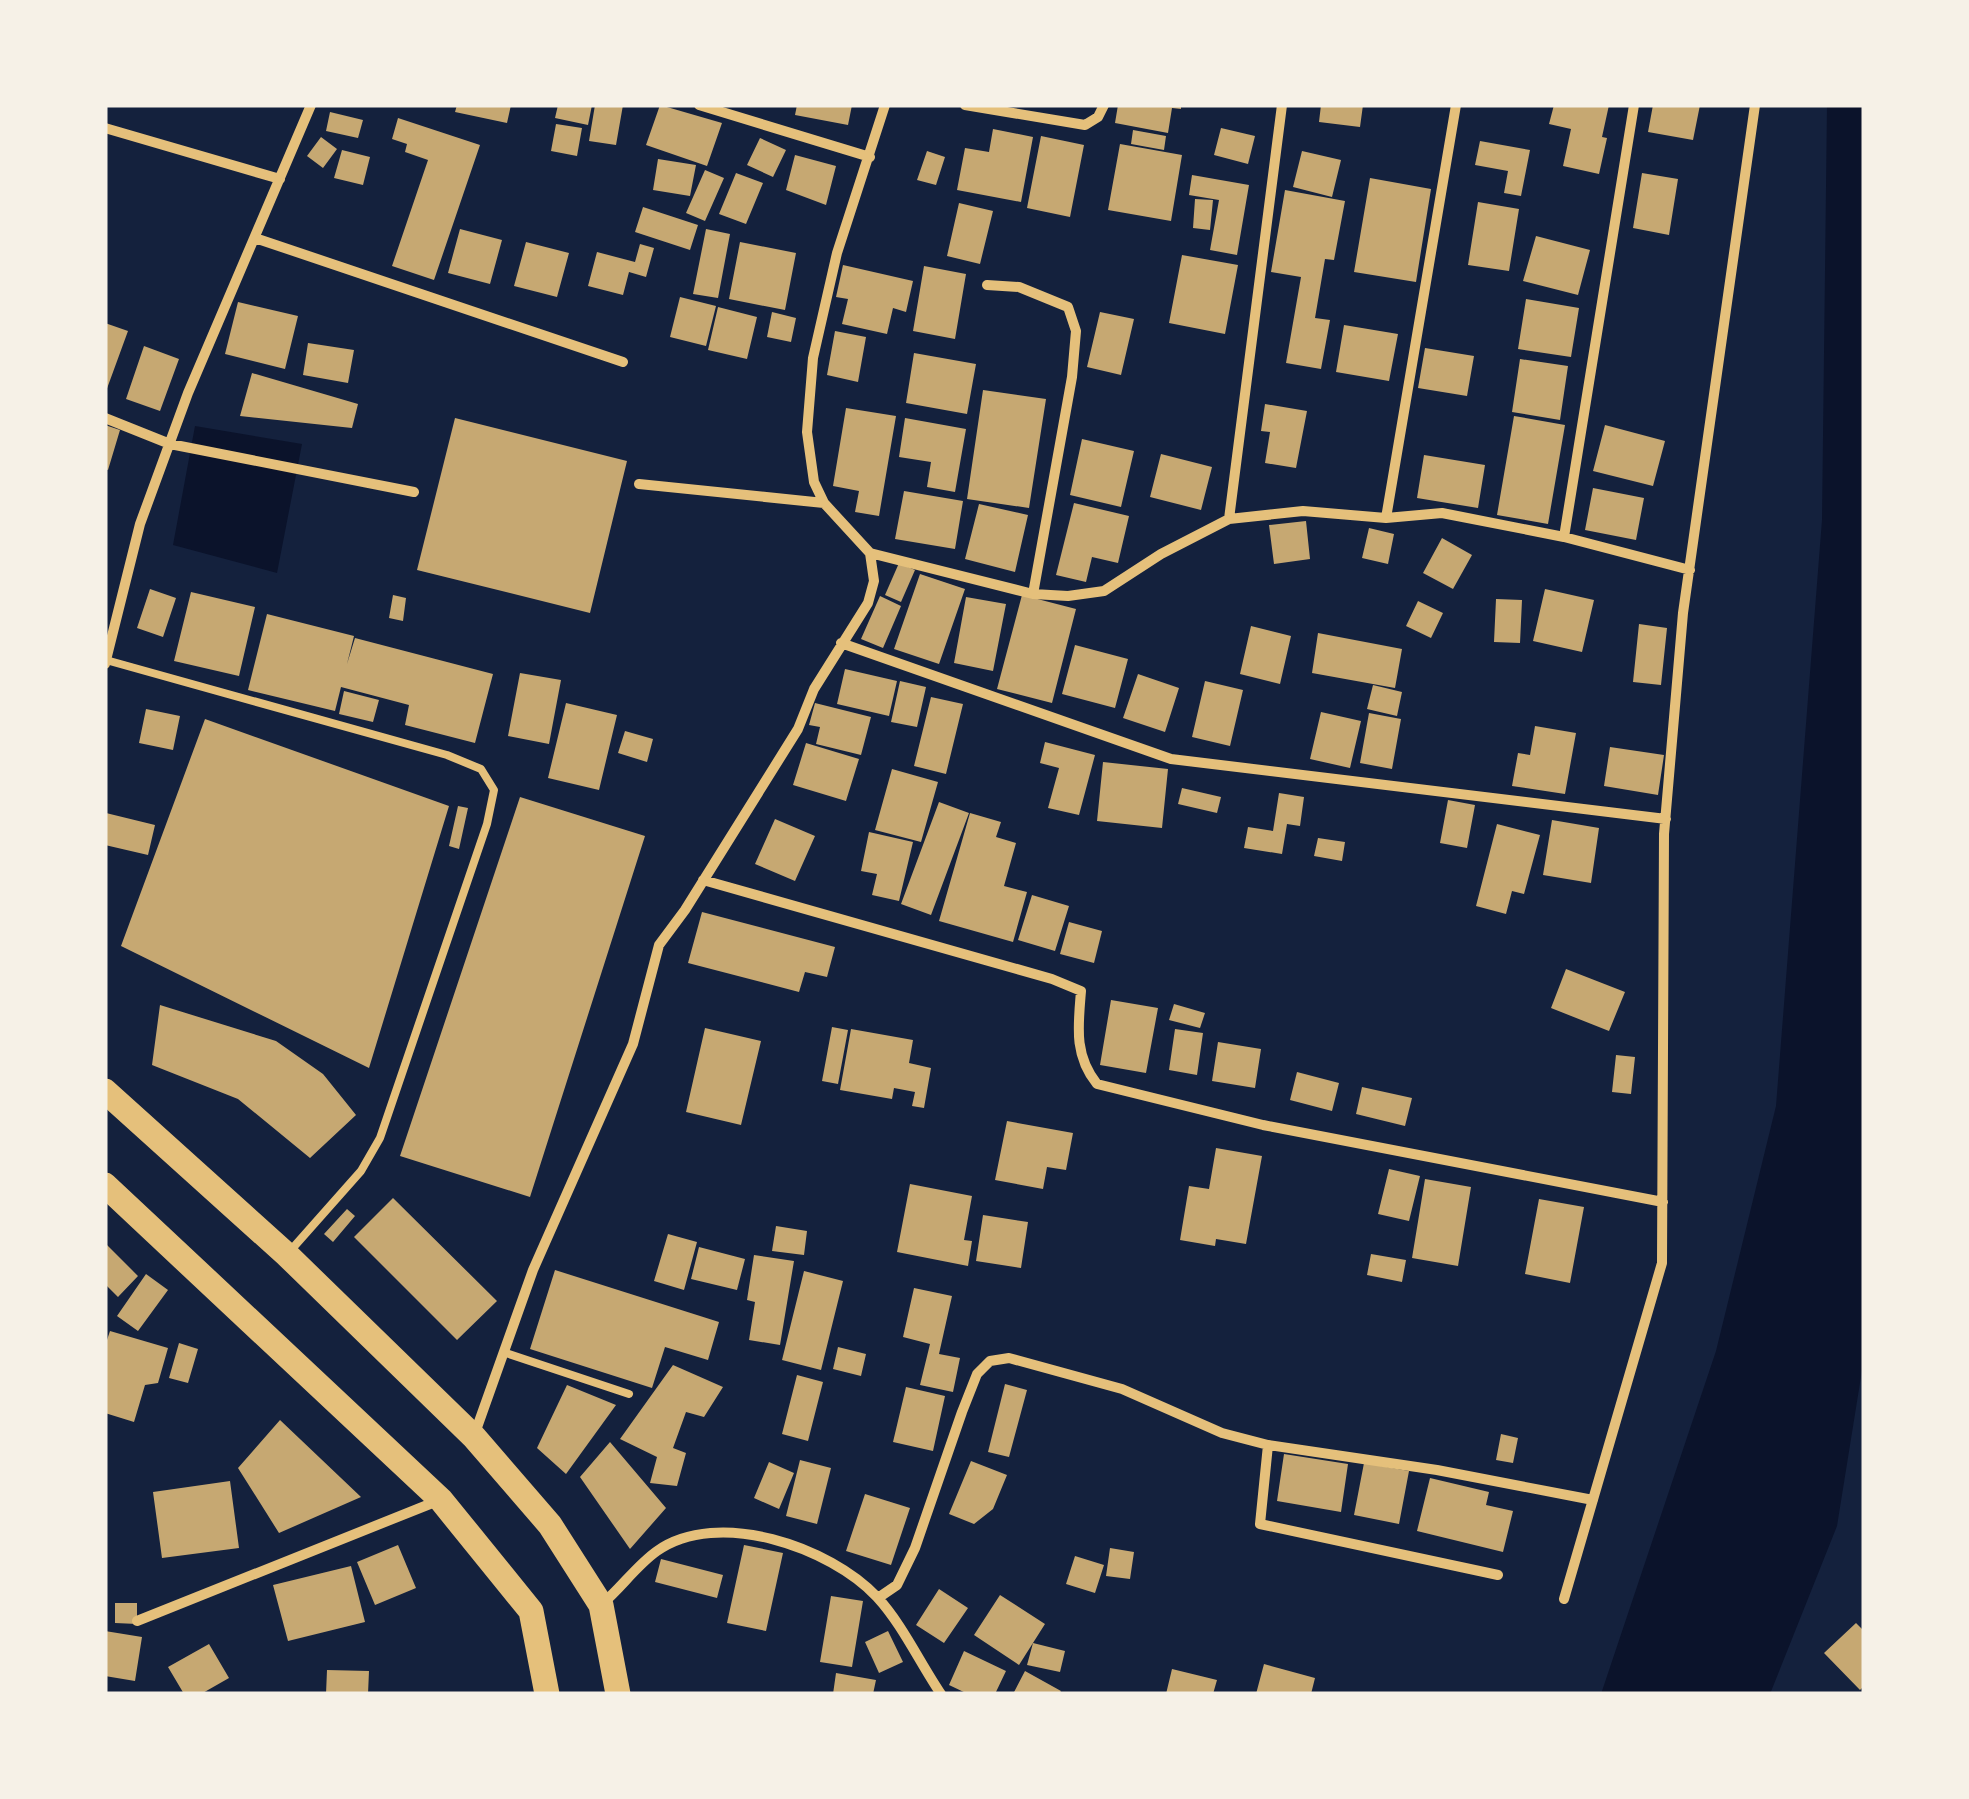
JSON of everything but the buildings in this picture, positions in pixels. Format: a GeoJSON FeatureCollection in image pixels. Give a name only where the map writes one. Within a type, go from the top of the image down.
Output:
{"type":"FeatureCollection","features":[{"type":"Feature","properties":{"kind":"main road"},"geometry":{"type":"LineString","coordinates":[[105,1091],[287,1254],[474,1437],[550,1525],[601,1605],[618,1694]]}},
{"type":"Feature","properties":{"kind":"main road"},"geometry":{"type":"LineString","coordinates":[[105,1185],[441,1500],[532,1611],[543,1690]]}},
{"type":"Feature","properties":{"kind":"street"},"geometry":{"type":"LineString","coordinates":[[106,662],[140,524],[188,393],[312,105]]}},
{"type":"Feature","properties":{"kind":"street"},"geometry":{"type":"LineString","coordinates":[[699,105],[870,157]]}},
{"type":"Feature","properties":{"kind":"street"},"geometry":{"type":"LineString","coordinates":[[885,105],[836,252],[813,358],[808,432],[814,482],[824,504],[870,553],[1033,594],[1068,596],[1104,592],[1161,554],[1230,519],[1303,510],[1386,518],[1442,513],[1690,570]]}},
{"type":"Feature","properties":{"kind":"street"},"geometry":{"type":"LineString","coordinates":[[965,105],[1086,125],[1098,117],[1104,105]]}},
{"type":"Feature","properties":{"kind":"street"},"geometry":{"type":"LineString","coordinates":[[1230,519],[1282,105]]}},
{"type":"Feature","properties":{"kind":"street"},"geometry":{"type":"LineString","coordinates":[[1386,518],[1456,105]]}},
{"type":"Feature","properties":{"kind":"street"},"geometry":{"type":"LineString","coordinates":[[1564,538],[1634,105]]}},
{"type":"Feature","properties":{"kind":"street"},"geometry":{"type":"LineString","coordinates":[[1564,1599],[1662,1263],[1666,819],[1690,570],[1755,105]]}},
{"type":"Feature","properties":{"kind":"street"},"geometry":{"type":"LineString","coordinates":[[105,128],[280,179]]}},
{"type":"Feature","properties":{"kind":"street"},"geometry":{"type":"LineString","coordinates":[[255,238],[622,362]]}},
{"type":"Feature","properties":{"kind":"street"},"geometry":{"type":"LineString","coordinates":[[987,285],[1019,287],[1068,307],[1076,331],[1033,594]]}},
{"type":"Feature","properties":{"kind":"street"},"geometry":{"type":"LineString","coordinates":[[105,418],[170,444],[414,492]]}},
{"type":"Feature","properties":{"kind":"street"},"geometry":{"type":"LineString","coordinates":[[639,484],[824,504]]}},
{"type":"Feature","properties":{"kind":"street"},"geometry":{"type":"LineString","coordinates":[[474,1437],[533,1270],[632,1044],[659,944],[798,728],[814,689],[868,603],[874,581],[870,553]]}},
{"type":"Feature","properties":{"kind":"street"},"geometry":{"type":"LineString","coordinates":[[841,643],[1172,759],[1666,819]]}},
{"type":"Feature","properties":{"kind":"street"},"geometry":{"type":"LineString","coordinates":[[703,880],[1052,979],[1081,992],[1077,1044],[1086,1070],[1097,1084],[1263,1125],[1662,1202]]}},
{"type":"Feature","properties":{"kind":"street"},"geometry":{"type":"LineString","coordinates":[[878,1598],[898,1585],[915,1548],[962,1412],[978,1374],[990,1360],[1009,1358],[1122,1389],[1222,1433],[1268,1445],[1437,1470],[1592,1500]]}},
{"type":"Feature","properties":{"kind":"street"},"geometry":{"type":"LineString","coordinates":[[1268,1445],[1260,1524],[1498,1575]]}},
{"type":"Feature","properties":{"kind":"street"},"geometry":{"type":"LineString","coordinates":[[137,1620],[441,1500]]}},
{"type":"Feature","properties":{"kind":"street"},"geometry":{"type":"LineString","coordinates":[[601,1605],[658,1550],[703,1532],[766,1536],[844,1568],[878,1598],[940,1694]]}},
{"type":"Feature","properties":{"kind":"lane"},"geometry":{"type":"LineString","coordinates":[[106,662],[447,755],[481,769],[494,790],[487,824],[380,1138],[362,1172],[287,1254]]}},
{"type":"Feature","properties":{"kind":"lane"},"geometry":{"type":"LineString","coordinates":[[506,1354],[629,1394]]}},
{"type":"Feature","properties":{"kind":"water"},"geometry":{"type":"Polygon","coordinates":[[[1827,105],[1864,105],[1864,1358],[1837,1526],[1770,1694],[1601,1694],[1716,1351],[1776,1106],[1822,520],[1827,105]]]}},
{"type":"Feature","properties":{"kind":"water"},"geometry":{"type":"Polygon","coordinates":[[[195,426],[302,444],[277,573],[173,545],[195,426]]]}}]}
